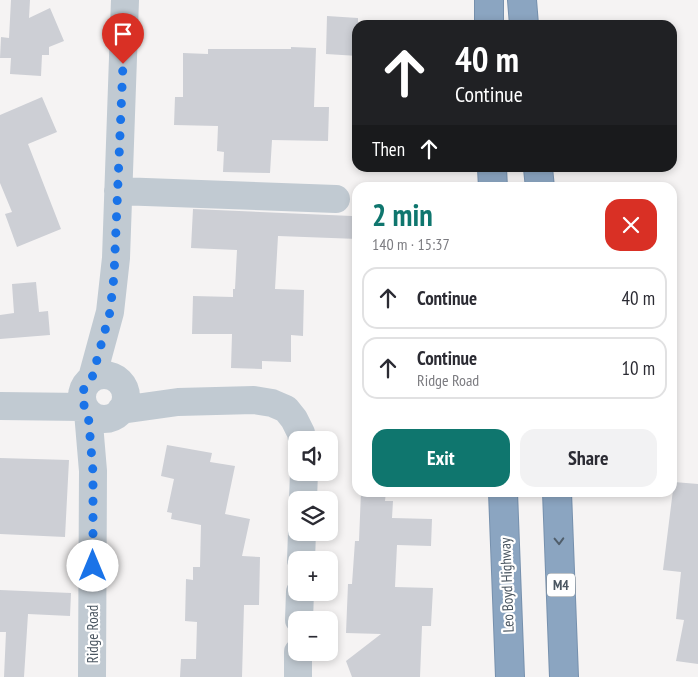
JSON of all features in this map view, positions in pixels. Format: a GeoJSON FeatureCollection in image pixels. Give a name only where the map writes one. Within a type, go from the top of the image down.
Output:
{"type":"FeatureCollection","features":[{"type":"Feature","properties":{"kind":"highway"},"geometry":{"type":"LineString","coordinates":[[488,0],[489,20]]}},
{"type":"Feature","properties":{"kind":"highway"},"geometry":{"type":"LineString","coordinates":[[522,0],[524,20]]}},
{"type":"Feature","properties":{"kind":"highway","name":"Leo Boyd Highway"},"geometry":{"type":"LineString","coordinates":[[504,497],[510,677]]}},
{"type":"Feature","properties":{"kind":"highway","name":"M4"},"geometry":{"type":"LineString","coordinates":[[558,497],[564,677]]}},
{"type":"Feature","properties":{"kind":"street","name":"Ridge Road"},"geometry":{"type":"LineString","coordinates":[[92,677],[93,472],[103,397],[116,258],[125,0]]}},
{"type":"Feature","properties":{"kind":"street"},"geometry":{"type":"LineString","coordinates":[[118,191],[336,199]]}},
{"type":"Feature","properties":{"kind":"street"},"geometry":{"type":"LineString","coordinates":[[0,406],[34,405],[103,397],[178,402],[254,400],[272,403],[286,409],[294,419],[300,431]]}},
{"type":"Feature","properties":{"kind":"street"},"geometry":{"type":"LineString","coordinates":[[298,661],[298,677]]}},
{"type":"Feature","properties":{"kind":"building"},"geometry":{"type":"Polygon","coordinates":[[[11,0],[30,0],[29,18],[50,8],[64,41],[49,47],[49,55],[42,55],[41,76],[10,74],[11,58],[0,58],[1,37],[9,38],[11,0]]]}},
{"type":"Feature","properties":{"kind":"building"},"geometry":{"type":"Polygon","coordinates":[[[327,16],[358,18],[358,20],[352,20],[352,56],[326,54],[327,16]]]}},
{"type":"Feature","properties":{"kind":"building"},"geometry":{"type":"Polygon","coordinates":[[[291,47],[316,48],[314,107],[329,107],[328,141],[272,140],[270,173],[223,172],[224,152],[217,151],[218,126],[174,125],[175,97],[183,97],[183,53],[208,54],[208,49],[291,49],[291,47]]]}},
{"type":"Feature","properties":{"kind":"building"},"geometry":{"type":"Polygon","coordinates":[[[42,97],[57,132],[28,144],[61,229],[17,247],[5,214],[12,212],[0,183],[0,115],[42,97]]]}},
{"type":"Feature","properties":{"kind":"building"},"geometry":{"type":"Polygon","coordinates":[[[193,209],[352,216],[352,239],[278,236],[275,289],[304,290],[303,336],[291,335],[291,362],[262,361],[262,369],[231,368],[232,334],[192,334],[193,296],[233,297],[237,250],[191,248],[193,209]]]}},
{"type":"Feature","properties":{"kind":"building"},"geometry":{"type":"Polygon","coordinates":[[[36,282],[39,312],[48,311],[50,335],[0,339],[0,315],[14,313],[12,284],[36,282]]]}},
{"type":"Feature","properties":{"kind":"building"},"geometry":{"type":"Polygon","coordinates":[[[167,445],[212,453],[210,462],[235,466],[225,514],[250,519],[242,556],[260,557],[259,605],[244,605],[242,677],[180,677],[181,659],[196,659],[197,622],[185,621],[186,579],[193,580],[193,567],[200,567],[201,525],[171,519],[172,513],[167,512],[174,479],[161,476],[167,445]]]}},
{"type":"Feature","properties":{"kind":"building"},"geometry":{"type":"Polygon","coordinates":[[[0,458],[69,460],[65,537],[0,534],[0,458]]]}},
{"type":"Feature","properties":{"kind":"building"},"geometry":{"type":"Polygon","coordinates":[[[677,482],[698,484],[698,664],[676,661],[684,620],[676,619],[681,572],[663,570],[672,497],[677,497],[677,482]]]}},
{"type":"Feature","properties":{"kind":"building"},"geometry":{"type":"Polygon","coordinates":[[[361,497],[385,497],[385,501],[393,501],[392,518],[432,519],[431,546],[397,545],[395,587],[433,588],[431,626],[422,626],[420,677],[352,677],[346,661],[381,634],[346,633],[348,584],[352,584],[355,541],[359,541],[361,497]]]}},
{"type":"Feature","properties":{"kind":"building"},"geometry":{"type":"Polygon","coordinates":[[[0,590],[71,593],[70,616],[28,614],[24,677],[4,677],[6,632],[0,632],[0,590]]]}},
{"type":"Feature","properties":{"kind":"route"},"geometry":{"type":"LineString","coordinates":[[93,566],[93,472],[88,412],[84,407],[82,397],[85,386],[92,378],[110,312],[116,258],[123,64]]}}]}
